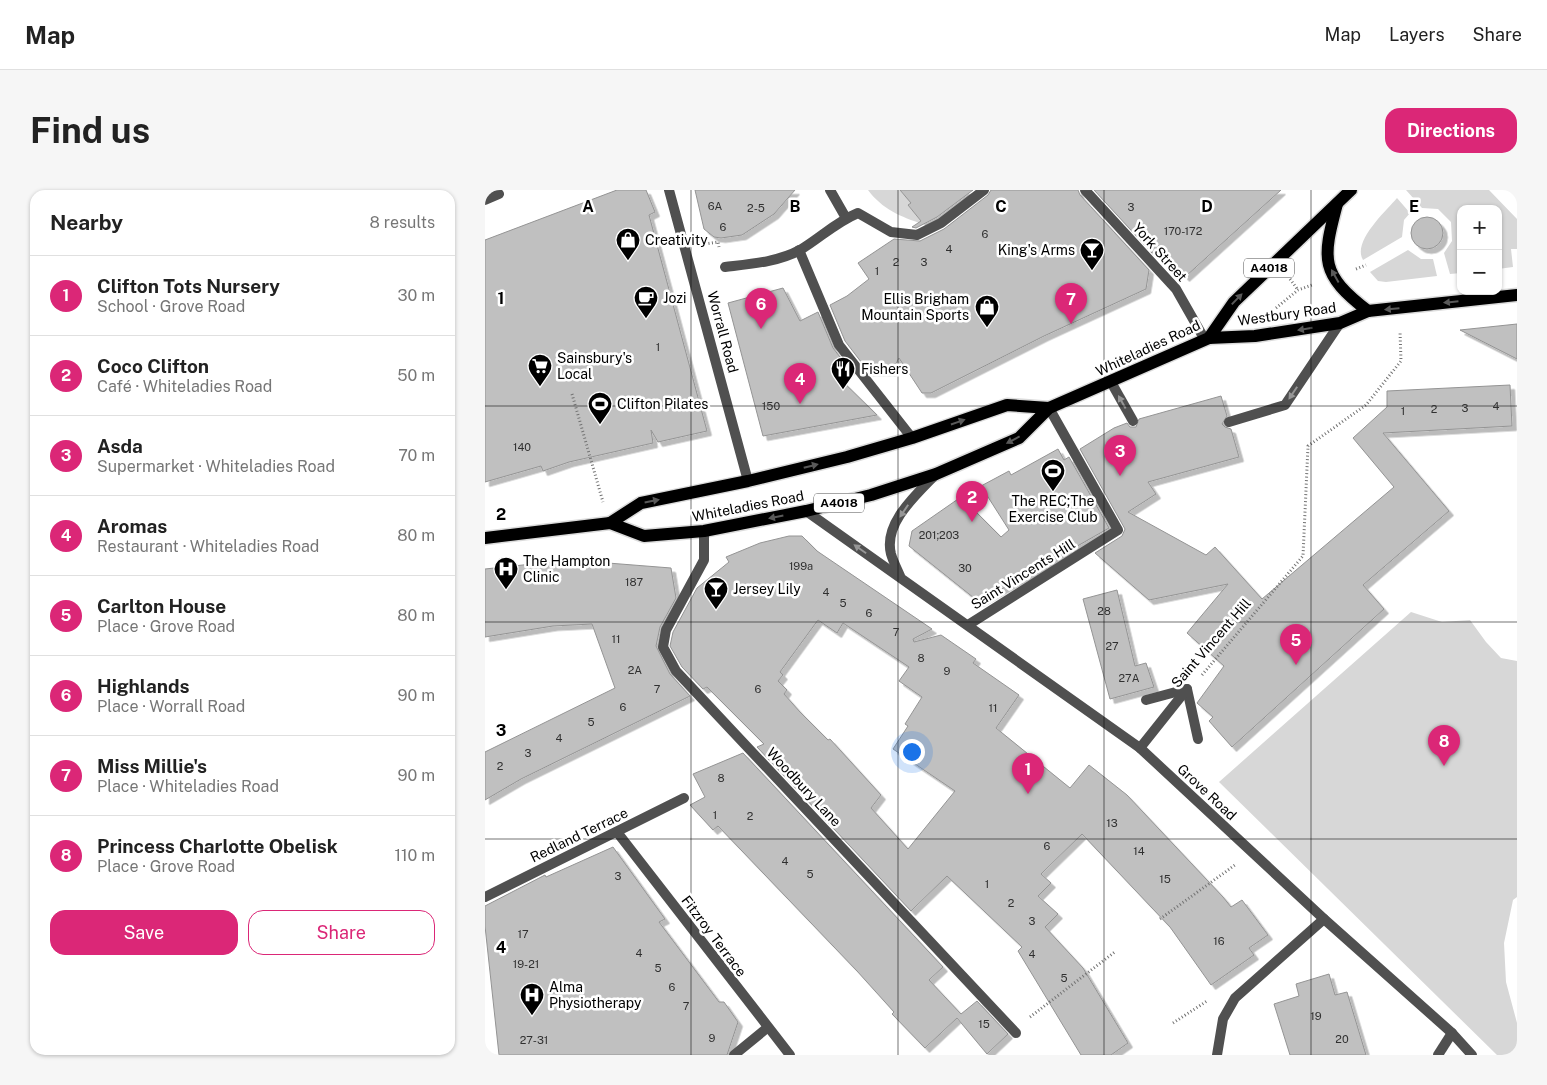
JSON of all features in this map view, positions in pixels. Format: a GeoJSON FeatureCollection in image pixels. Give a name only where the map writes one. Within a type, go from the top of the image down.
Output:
{"type":"FeatureCollection","features":[{"type":"Feature","properties":{"kind":"main road","name":"Whiteladies Road"},"geometry":{"type":"LineString","coordinates":[[610,523],[644,536],[704,532],[806,511],[871,495],[935,474],[1019,438],[1049,408],[1207,339],[1234,302],[1351,190]]}},
{"type":"Feature","properties":{"kind":"main road"},"geometry":{"type":"LineString","coordinates":[[1337,204],[1326,246],[1329,264],[1334,277],[1347,295],[1368,311]]}},
{"type":"Feature","properties":{"kind":"main road","name":"Westbury Road"},"geometry":{"type":"LineString","coordinates":[[1207,339],[1255,336],[1340,323],[1368,311],[1517,295]]}},
{"type":"Feature","properties":{"kind":"main road","name":"Whiteladies Road"},"geometry":{"type":"LineString","coordinates":[[485,538],[610,523],[641,503],[748,481],[912,438],[1007,405],[1049,408]]}},
{"type":"Feature","properties":{"kind":"street","name":"Worrall Road"},"geometry":{"type":"LineString","coordinates":[[669,190],[748,481]]}},
{"type":"Feature","properties":{"kind":"street"},"geometry":{"type":"LineString","coordinates":[[830,190],[847,218]]}},
{"type":"Feature","properties":{"kind":"street"},"geometry":{"type":"LineString","coordinates":[[725,268],[762,262],[799,250],[847,218],[858,213],[891,232],[917,235],[941,223],[983,190]]}},
{"type":"Feature","properties":{"kind":"street","name":"York Street"},"geometry":{"type":"LineString","coordinates":[[1085,190],[1176,289],[1207,339]]}},
{"type":"Feature","properties":{"kind":"street"},"geometry":{"type":"LineString","coordinates":[[485,200],[499,194]]}},
{"type":"Feature","properties":{"kind":"street"},"geometry":{"type":"LineString","coordinates":[[799,250],[839,345],[912,438]]}},
{"type":"Feature","properties":{"kind":"street"},"geometry":{"type":"LineString","coordinates":[[1229,422],[1285,405],[1340,323]]}},
{"type":"Feature","properties":{"kind":"street"},"geometry":{"type":"LineString","coordinates":[[1111,382],[1133,421]]}},
{"type":"Feature","properties":{"kind":"street","name":"Saint Vincents Hill"},"geometry":{"type":"LineString","coordinates":[[968,625],[1118,530],[1049,408]]}},
{"type":"Feature","properties":{"kind":"street"},"geometry":{"type":"LineString","coordinates":[[900,577],[890,552],[893,528],[910,502],[935,474]]}},
{"type":"Feature","properties":{"kind":"street","name":"Grove Road"},"geometry":{"type":"LineString","coordinates":[[806,511],[1140,748],[1473,1055]]}},
{"type":"Feature","properties":{"kind":"street","name":"Woodbury Lane"},"geometry":{"type":"LineString","coordinates":[[704,532],[703,560],[666,630],[663,647],[668,658],[677,671],[1015,1031]]}},
{"type":"Feature","properties":{"kind":"street"},"geometry":{"type":"LineString","coordinates":[[1146,700],[1187,689],[1198,739]]}},
{"type":"Feature","properties":{"kind":"street","name":"Saint Vincent Hill"},"geometry":{"type":"LineString","coordinates":[[1140,748],[1187,689]]}},
{"type":"Feature","properties":{"kind":"street","name":"Redland Terrace"},"geometry":{"type":"LineString","coordinates":[[485,897],[684,798]]}},
{"type":"Feature","properties":{"kind":"street","name":"Fitzroy Terrace"},"geometry":{"type":"LineString","coordinates":[[617,832],[767,1028],[790,1055]]}},
{"type":"Feature","properties":{"kind":"street"},"geometry":{"type":"LineString","coordinates":[[1217,1055],[1223,1019],[1235,998],[1324,919]]}},
{"type":"Feature","properties":{"kind":"street"},"geometry":{"type":"LineString","coordinates":[[733,1055],[767,1028]]}},
{"type":"Feature","properties":{"kind":"street"},"geometry":{"type":"LineString","coordinates":[[1438,1055],[1451,1033]]}},
{"type":"Feature","properties":{"kind":"path","name":"Saint Vincent Hill"},"geometry":{"type":"LineString","coordinates":[[1187,689],[1214,663],[1303,556],[1308,446],[1366,405],[1401,361],[1400,308]]}},
{"type":"Feature","properties":{"kind":"path"},"geometry":{"type":"LineString","coordinates":[[572,394],[610,523]]}},
{"type":"Feature","properties":{"kind":"path"},"geometry":{"type":"LineString","coordinates":[[1160,919],[1251,852]]}},
{"type":"Feature","properties":{"kind":"path"},"geometry":{"type":"LineString","coordinates":[[1015,1031],[1116,951]]}},
{"type":"Feature","properties":{"kind":"path"},"geometry":{"type":"LineString","coordinates":[[1173,1023],[1197,1006]]}},
{"type":"Feature","properties":{"kind":"shaded area"},"geometry":{"type":"Polygon","coordinates":[[[868,190],[900,190],[911,203],[908,205],[923,224],[893,212],[873,197],[868,190]]]}},
{"type":"Feature","properties":{"kind":"shaded area"},"geometry":{"type":"Polygon","coordinates":[[[1406,190],[1489,190],[1517,219],[1517,249],[1511,249],[1513,267],[1502,268],[1502,205],[1457,205],[1457,273],[1450,274],[1444,253],[1452,241],[1451,222],[1438,209],[1422,208],[1406,190]]]}},
{"type":"Feature","properties":{"kind":"shaded area"},"geometry":{"type":"Polygon","coordinates":[[[1397,198],[1410,213],[1404,220],[1402,237],[1363,260],[1361,253],[1362,245],[1366,236],[1397,198]]]}},
{"type":"Feature","properties":{"kind":"shaded area"},"geometry":{"type":"Polygon","coordinates":[[[1408,250],[1421,259],[1433,259],[1437,276],[1386,282],[1378,281],[1370,272],[1408,250]]]}},
{"type":"Feature","properties":{"kind":"shaded area"},"geometry":{"type":"Polygon","coordinates":[[[1411,612],[1442,622],[1470,620],[1486,642],[1501,658],[1517,661],[1517,897],[1513,900],[1504,943],[1506,982],[1517,1023],[1517,1055],[1497,1055],[1219,782],[1411,612]]]}},
{"type":"Feature","properties":{"kind":"building"},"geometry":{"type":"Polygon","coordinates":[[[617,190],[646,190],[655,212],[649,215],[707,431],[658,442],[651,430],[653,443],[569,462],[543,471],[541,466],[485,482],[485,240],[617,190]]]}},
{"type":"Feature","properties":{"kind":"building"},"geometry":{"type":"Polygon","coordinates":[[[695,190],[795,190],[774,214],[742,235],[721,238],[714,237],[704,229],[695,190]]]}},
{"type":"Feature","properties":{"kind":"building"},"geometry":{"type":"Polygon","coordinates":[[[900,190],[973,190],[937,217],[916,228],[912,227],[921,221],[908,205],[911,203],[900,190]]]}},
{"type":"Feature","properties":{"kind":"building"},"geometry":{"type":"Polygon","coordinates":[[[991,190],[1078,190],[1080,195],[1149,270],[1146,289],[1044,336],[931,393],[922,393],[899,358],[892,371],[868,371],[845,341],[830,305],[847,296],[869,279],[858,263],[894,239],[920,241],[944,229],[988,195],[991,190]]]}},
{"type":"Feature","properties":{"kind":"building"},"geometry":{"type":"Polygon","coordinates":[[[1094,190],[1281,190],[1185,277],[1154,241],[1152,253],[1094,190]]]}},
{"type":"Feature","properties":{"kind":"building"},"geometry":{"type":"Polygon","coordinates":[[[1427,217],[1433,218],[1438,222],[1442,227],[1442,239],[1438,244],[1433,248],[1427,249],[1421,248],[1416,244],[1412,239],[1411,233],[1412,227],[1416,222],[1421,218],[1427,217]]]}},
{"type":"Feature","properties":{"kind":"building"},"geometry":{"type":"Polygon","coordinates":[[[783,288],[800,321],[818,312],[833,348],[850,370],[831,370],[877,415],[763,436],[728,303],[783,288]]]}},
{"type":"Feature","properties":{"kind":"building"},"geometry":{"type":"Polygon","coordinates":[[[1517,324],[1517,359],[1460,330],[1517,324]]]}},
{"type":"Feature","properties":{"kind":"building"},"geometry":{"type":"Polygon","coordinates":[[[1510,385],[1512,426],[1383,433],[1449,511],[1363,585],[1384,609],[1232,747],[1209,721],[1213,717],[1197,703],[1224,666],[1187,633],[1228,584],[1149,600],[1095,553],[1122,536],[1125,529],[1080,449],[1114,428],[1127,423],[1130,427],[1136,427],[1139,419],[1221,396],[1227,416],[1222,424],[1231,429],[1239,457],[1148,482],[1156,494],[1128,512],[1206,555],[1215,547],[1262,599],[1394,487],[1353,438],[1387,407],[1387,391],[1510,385]]]}},
{"type":"Feature","properties":{"kind":"building"},"geometry":{"type":"Polygon","coordinates":[[[1058,449],[1064,460],[1069,457],[1109,528],[979,602],[909,546],[912,531],[961,497],[1001,537],[1009,530],[981,486],[1009,471],[1011,475],[1058,449]]]}},
{"type":"Feature","properties":{"kind":"building"},"geometry":{"type":"Polygon","coordinates":[[[789,536],[802,536],[817,551],[932,629],[913,639],[914,642],[941,635],[976,659],[973,663],[1019,695],[996,728],[1070,788],[1089,765],[1127,795],[1231,907],[1242,900],[1268,935],[1249,948],[1254,955],[1211,985],[1170,927],[1082,834],[1041,874],[1051,883],[1038,896],[1058,914],[1045,927],[1083,968],[1128,1043],[1111,1055],[1081,1055],[1018,951],[1022,947],[947,876],[911,911],[757,747],[764,744],[707,687],[703,689],[682,667],[670,646],[673,632],[697,588],[729,562],[726,557],[760,543],[789,536]],[[818,620],[780,672],[783,675],[778,681],[787,690],[784,694],[800,712],[828,740],[830,739],[881,795],[871,808],[908,849],[955,791],[893,749],[908,726],[905,724],[922,697],[899,681],[909,667],[843,623],[837,633],[818,620]]]}},
{"type":"Feature","properties":{"kind":"building"},"geometry":{"type":"Polygon","coordinates":[[[570,560],[671,568],[676,598],[660,627],[656,646],[670,674],[690,696],[521,779],[485,800],[485,752],[615,688],[592,624],[553,626],[485,637],[485,569],[570,560]]]}},
{"type":"Feature","properties":{"kind":"building"},"geometry":{"type":"Polygon","coordinates":[[[1117,590],[1135,666],[1146,663],[1154,687],[1110,699],[1083,599],[1117,590]]]}},
{"type":"Feature","properties":{"kind":"building"},"geometry":{"type":"Polygon","coordinates":[[[743,753],[943,967],[929,980],[961,1014],[977,1001],[1008,1034],[987,1054],[957,1018],[925,1048],[892,1014],[894,1012],[857,971],[718,826],[713,830],[690,805],[705,797],[693,774],[743,753]]]}},
{"type":"Feature","properties":{"kind":"building"},"geometry":{"type":"Polygon","coordinates":[[[613,847],[665,919],[659,922],[719,1002],[724,1002],[738,1022],[727,1055],[499,1055],[485,926],[485,906],[545,875],[546,877],[613,847]]]}},
{"type":"Feature","properties":{"kind":"building"},"geometry":{"type":"Polygon","coordinates":[[[1329,974],[1335,995],[1347,992],[1366,1055],[1290,1055],[1274,1004],[1299,996],[1296,984],[1329,974]]]}},
{"type":"Feature","properties":{"kind":"place","name":"Creativity"},"geometry":{"type":"Point","coordinates":[628,261]}},
{"type":"Feature","properties":{"kind":"place","name":"King's Arms"},"geometry":{"type":"Point","coordinates":[1092,271]}},
{"type":"Feature","properties":{"kind":"place","name":"Jozi"},"geometry":{"type":"Point","coordinates":[646,319]}},
{"type":"Feature","properties":{"kind":"place","name":"Miss Millie's"},"geometry":{"type":"Point","coordinates":[1071,324]}},
{"type":"Feature","properties":{"kind":"place","name":"Ellis Brigham Mountain Sports"},"geometry":{"type":"Point","coordinates":[987,328]}},
{"type":"Feature","properties":{"kind":"place","name":"Highlands"},"geometry":{"type":"Point","coordinates":[761,329]}},
{"type":"Feature","properties":{"kind":"place","name":"Sainsbury's Local"},"geometry":{"type":"Point","coordinates":[540,387]}},
{"type":"Feature","properties":{"kind":"place","name":"Fishers"},"geometry":{"type":"Point","coordinates":[843,390]}},
{"type":"Feature","properties":{"kind":"place","name":"Aromas"},"geometry":{"type":"Point","coordinates":[800,404]}},
{"type":"Feature","properties":{"kind":"place","name":"Clifton Pilates"},"geometry":{"type":"Point","coordinates":[600,425]}},
{"type":"Feature","properties":{"kind":"place","name":"Asda"},"geometry":{"type":"Point","coordinates":[1120,476]}},
{"type":"Feature","properties":{"kind":"place","name":"The REC;The Exercise Club"},"geometry":{"type":"Point","coordinates":[1053,492]}},
{"type":"Feature","properties":{"kind":"place","name":"Coco Clifton"},"geometry":{"type":"Point","coordinates":[972,522]}},
{"type":"Feature","properties":{"kind":"place","name":"The Hampton Clinic"},"geometry":{"type":"Point","coordinates":[506,590]}},
{"type":"Feature","properties":{"kind":"place","name":"Jersey Lily"},"geometry":{"type":"Point","coordinates":[716,610]}},
{"type":"Feature","properties":{"kind":"place","name":"Carlton House"},"geometry":{"type":"Point","coordinates":[1296,665]}},
{"type":"Feature","properties":{"kind":"place","name":"Princess Charlotte Obelisk"},"geometry":{"type":"Point","coordinates":[1444,766]}},
{"type":"Feature","properties":{"kind":"place","name":"Clifton Tots Nursery"},"geometry":{"type":"Point","coordinates":[1028,794]}},
{"type":"Feature","properties":{"kind":"place","name":"Alma Physiotherapy"},"geometry":{"type":"Point","coordinates":[532,1016]}}]}
